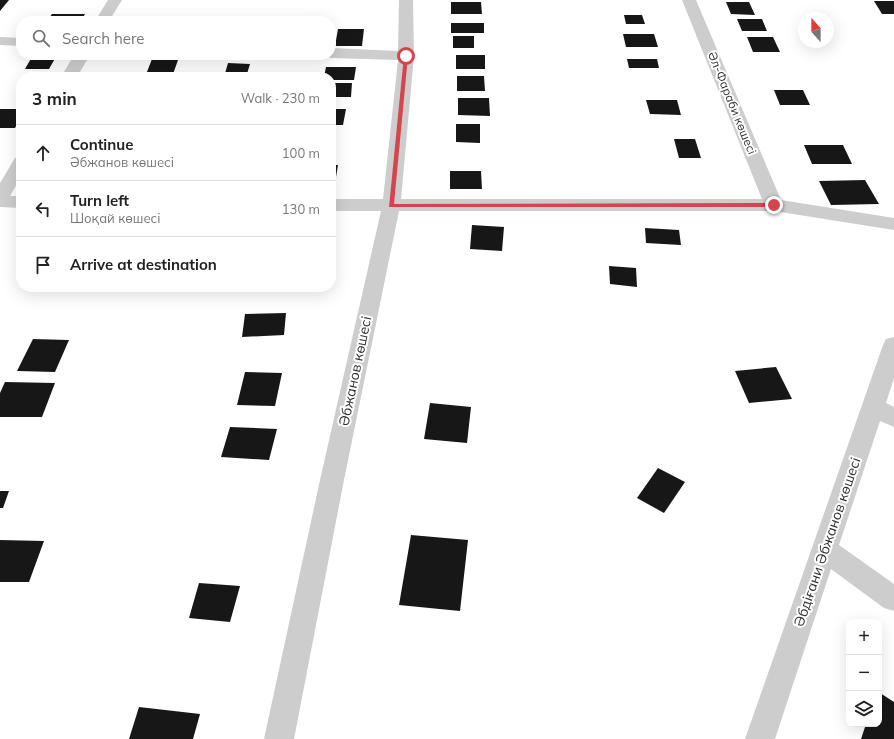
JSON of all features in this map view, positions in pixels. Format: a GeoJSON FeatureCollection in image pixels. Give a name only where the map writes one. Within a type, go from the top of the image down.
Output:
{"type":"FeatureCollection","features":[{"type":"Feature","properties":{"kind":"street"},"geometry":{"type":"LineString","coordinates":[[105,16],[115,0]]}},
{"type":"Feature","properties":{"kind":"street","name":"Әбжанов көшесі"},"geometry":{"type":"LineString","coordinates":[[279,739],[332,480],[391,206],[406,56],[406,0]]}},
{"type":"Feature","properties":{"kind":"street","name":"Әл-Фараби көшесі"},"geometry":{"type":"LineString","coordinates":[[690,0],[774,205]]}},
{"type":"Feature","properties":{"kind":"street"},"geometry":{"type":"LineString","coordinates":[[0,41],[16,42]]}},
{"type":"Feature","properties":{"kind":"street"},"geometry":{"type":"LineString","coordinates":[[336,53],[406,56]]}},
{"type":"Feature","properties":{"kind":"street"},"geometry":{"type":"LineString","coordinates":[[72,72],[79,60]]}},
{"type":"Feature","properties":{"kind":"street"},"geometry":{"type":"LineString","coordinates":[[0,198],[16,171]]}},
{"type":"Feature","properties":{"kind":"street"},"geometry":{"type":"LineString","coordinates":[[0,202],[16,202]]}},
{"type":"Feature","properties":{"kind":"street"},"geometry":{"type":"LineString","coordinates":[[336,205],[774,205],[894,224]]}},
{"type":"Feature","properties":{"kind":"street","name":"Әбдіғани Әбжанов көшесі"},"geometry":{"type":"LineString","coordinates":[[760,739],[825,550],[883,412],[894,345]]}},
{"type":"Feature","properties":{"kind":"street"},"geometry":{"type":"LineString","coordinates":[[825,550],[894,599]]}},
{"type":"Feature","properties":{"kind":"building"},"geometry":{"type":"Polygon","coordinates":[[[0,0],[9,0],[0,11],[0,0]]]}},
{"type":"Feature","properties":{"kind":"building"},"geometry":{"type":"Polygon","coordinates":[[[874,1],[894,1],[894,14],[882,14],[874,1]]]}},
{"type":"Feature","properties":{"kind":"building"},"geometry":{"type":"Polygon","coordinates":[[[451,2],[481,2],[482,14],[451,14],[451,2]]]}},
{"type":"Feature","properties":{"kind":"building"},"geometry":{"type":"Polygon","coordinates":[[[726,2],[749,2],[755,15],[731,14],[726,2]]]}},
{"type":"Feature","properties":{"kind":"building"},"geometry":{"type":"Polygon","coordinates":[[[52,14],[85,14],[84,16],[51,16],[52,14]]]}},
{"type":"Feature","properties":{"kind":"building"},"geometry":{"type":"Polygon","coordinates":[[[624,15],[642,15],[645,24],[626,24],[624,15]]]}},
{"type":"Feature","properties":{"kind":"building"},"geometry":{"type":"Polygon","coordinates":[[[737,19],[762,19],[767,31],[742,31],[737,19]]]}},
{"type":"Feature","properties":{"kind":"building"},"geometry":{"type":"Polygon","coordinates":[[[451,23],[484,23],[484,33],[451,33],[451,23]]]}},
{"type":"Feature","properties":{"kind":"building"},"geometry":{"type":"Polygon","coordinates":[[[338,29],[364,29],[362,46],[336,46],[338,29]]]}},
{"type":"Feature","properties":{"kind":"building"},"geometry":{"type":"Polygon","coordinates":[[[623,34],[654,34],[658,47],[626,47],[623,34]]]}},
{"type":"Feature","properties":{"kind":"building"},"geometry":{"type":"Polygon","coordinates":[[[453,36],[474,36],[474,48],[453,48],[453,36]]]}},
{"type":"Feature","properties":{"kind":"building"},"geometry":{"type":"Polygon","coordinates":[[[747,37],[773,37],[780,52],[753,52],[747,37]]]}},
{"type":"Feature","properties":{"kind":"building"},"geometry":{"type":"Polygon","coordinates":[[[456,55],[485,55],[485,69],[456,69],[456,55]]]}},
{"type":"Feature","properties":{"kind":"building"},"geometry":{"type":"Polygon","coordinates":[[[627,59],[657,59],[659,68],[629,68],[627,59]]]}},
{"type":"Feature","properties":{"kind":"building"},"geometry":{"type":"Polygon","coordinates":[[[30,60],[54,60],[49,69],[25,69],[30,60]]]}},
{"type":"Feature","properties":{"kind":"building"},"geometry":{"type":"Polygon","coordinates":[[[152,60],[178,60],[174,72],[147,72],[152,60]]]}},
{"type":"Feature","properties":{"kind":"building"},"geometry":{"type":"Polygon","coordinates":[[[228,63],[250,64],[248,72],[225,72],[228,63]]]}},
{"type":"Feature","properties":{"kind":"building"},"geometry":{"type":"Polygon","coordinates":[[[326,67],[356,67],[354,80],[336,80],[336,72],[325,72],[326,67]]]}},
{"type":"Feature","properties":{"kind":"building"},"geometry":{"type":"Polygon","coordinates":[[[457,76],[484,76],[485,91],[457,91],[457,76]]]}},
{"type":"Feature","properties":{"kind":"building"},"geometry":{"type":"Polygon","coordinates":[[[336,83],[352,83],[351,97],[336,97],[336,83]]]}},
{"type":"Feature","properties":{"kind":"building"},"geometry":{"type":"Polygon","coordinates":[[[774,90],[803,90],[810,105],[780,105],[774,90]]]}},
{"type":"Feature","properties":{"kind":"building"},"geometry":{"type":"Polygon","coordinates":[[[458,98],[489,98],[490,116],[458,115],[458,98]]]}},
{"type":"Feature","properties":{"kind":"building"},"geometry":{"type":"Polygon","coordinates":[[[646,100],[677,100],[681,115],[650,114],[646,100]]]}},
{"type":"Feature","properties":{"kind":"building"},"geometry":{"type":"Polygon","coordinates":[[[0,109],[16,109],[15,128],[0,128],[0,109]]]}},
{"type":"Feature","properties":{"kind":"building"},"geometry":{"type":"Polygon","coordinates":[[[336,109],[346,109],[343,125],[336,125],[336,109]]]}},
{"type":"Feature","properties":{"kind":"building"},"geometry":{"type":"Polygon","coordinates":[[[456,124],[480,124],[480,143],[456,142],[456,124]]]}},
{"type":"Feature","properties":{"kind":"building"},"geometry":{"type":"Polygon","coordinates":[[[674,139],[695,139],[701,158],[679,158],[674,139]]]}},
{"type":"Feature","properties":{"kind":"building"},"geometry":{"type":"Polygon","coordinates":[[[804,145],[843,145],[852,164],[812,164],[804,145]]]}},
{"type":"Feature","properties":{"kind":"building"},"geometry":{"type":"Polygon","coordinates":[[[336,165],[338,165],[336,177],[336,165]]]}},
{"type":"Feature","properties":{"kind":"building"},"geometry":{"type":"Polygon","coordinates":[[[450,171],[481,171],[482,189],[450,189],[450,171]]]}},
{"type":"Feature","properties":{"kind":"building"},"geometry":{"type":"Polygon","coordinates":[[[865,180],[879,204],[831,205],[819,181],[865,180]]]}},
{"type":"Feature","properties":{"kind":"building"},"geometry":{"type":"Polygon","coordinates":[[[472,225],[504,227],[502,251],[470,249],[472,225]]]}},
{"type":"Feature","properties":{"kind":"building"},"geometry":{"type":"Polygon","coordinates":[[[645,228],[679,230],[681,245],[646,243],[645,228]]]}},
{"type":"Feature","properties":{"kind":"building"},"geometry":{"type":"Polygon","coordinates":[[[609,266],[636,268],[637,287],[610,284],[609,266]]]}},
{"type":"Feature","properties":{"kind":"building"},"geometry":{"type":"Polygon","coordinates":[[[286,313],[284,335],[242,337],[245,314],[286,313]]]}},
{"type":"Feature","properties":{"kind":"building"},"geometry":{"type":"Polygon","coordinates":[[[33,339],[69,340],[55,372],[17,371],[33,339]]]}},
{"type":"Feature","properties":{"kind":"building"},"geometry":{"type":"Polygon","coordinates":[[[776,367],[792,399],[749,403],[735,371],[776,367]]]}},
{"type":"Feature","properties":{"kind":"building"},"geometry":{"type":"Polygon","coordinates":[[[245,372],[282,373],[275,406],[237,405],[245,372]]]}},
{"type":"Feature","properties":{"kind":"building"},"geometry":{"type":"Polygon","coordinates":[[[5,382],[55,383],[42,417],[0,417],[0,393],[5,382]]]}},
{"type":"Feature","properties":{"kind":"building"},"geometry":{"type":"Polygon","coordinates":[[[430,403],[471,407],[467,443],[424,439],[430,403]]]}},
{"type":"Feature","properties":{"kind":"building"},"geometry":{"type":"Polygon","coordinates":[[[230,427],[277,429],[269,460],[221,457],[230,427]]]}},
{"type":"Feature","properties":{"kind":"building"},"geometry":{"type":"Polygon","coordinates":[[[658,468],[685,482],[664,513],[637,498],[658,468]]]}},
{"type":"Feature","properties":{"kind":"building"},"geometry":{"type":"Polygon","coordinates":[[[0,491],[9,491],[3,508],[0,508],[0,491]]]}},
{"type":"Feature","properties":{"kind":"building"},"geometry":{"type":"Polygon","coordinates":[[[411,535],[468,540],[460,611],[399,605],[411,535]]]}},
{"type":"Feature","properties":{"kind":"building"},"geometry":{"type":"Polygon","coordinates":[[[0,540],[44,541],[29,582],[0,582],[0,540]]]}},
{"type":"Feature","properties":{"kind":"building"},"geometry":{"type":"Polygon","coordinates":[[[199,583],[240,586],[230,622],[189,618],[199,583]]]}},
{"type":"Feature","properties":{"kind":"building"},"geometry":{"type":"Polygon","coordinates":[[[882,694],[894,702],[894,739],[861,739],[865,727],[882,727],[882,694]]]}},
{"type":"Feature","properties":{"kind":"building"},"geometry":{"type":"Polygon","coordinates":[[[139,707],[200,714],[193,739],[129,739],[139,707]]]}},
{"type":"Feature","properties":{"kind":"route"},"geometry":{"type":"LineString","coordinates":[[406,56],[391,206],[774,205]]}}]}
